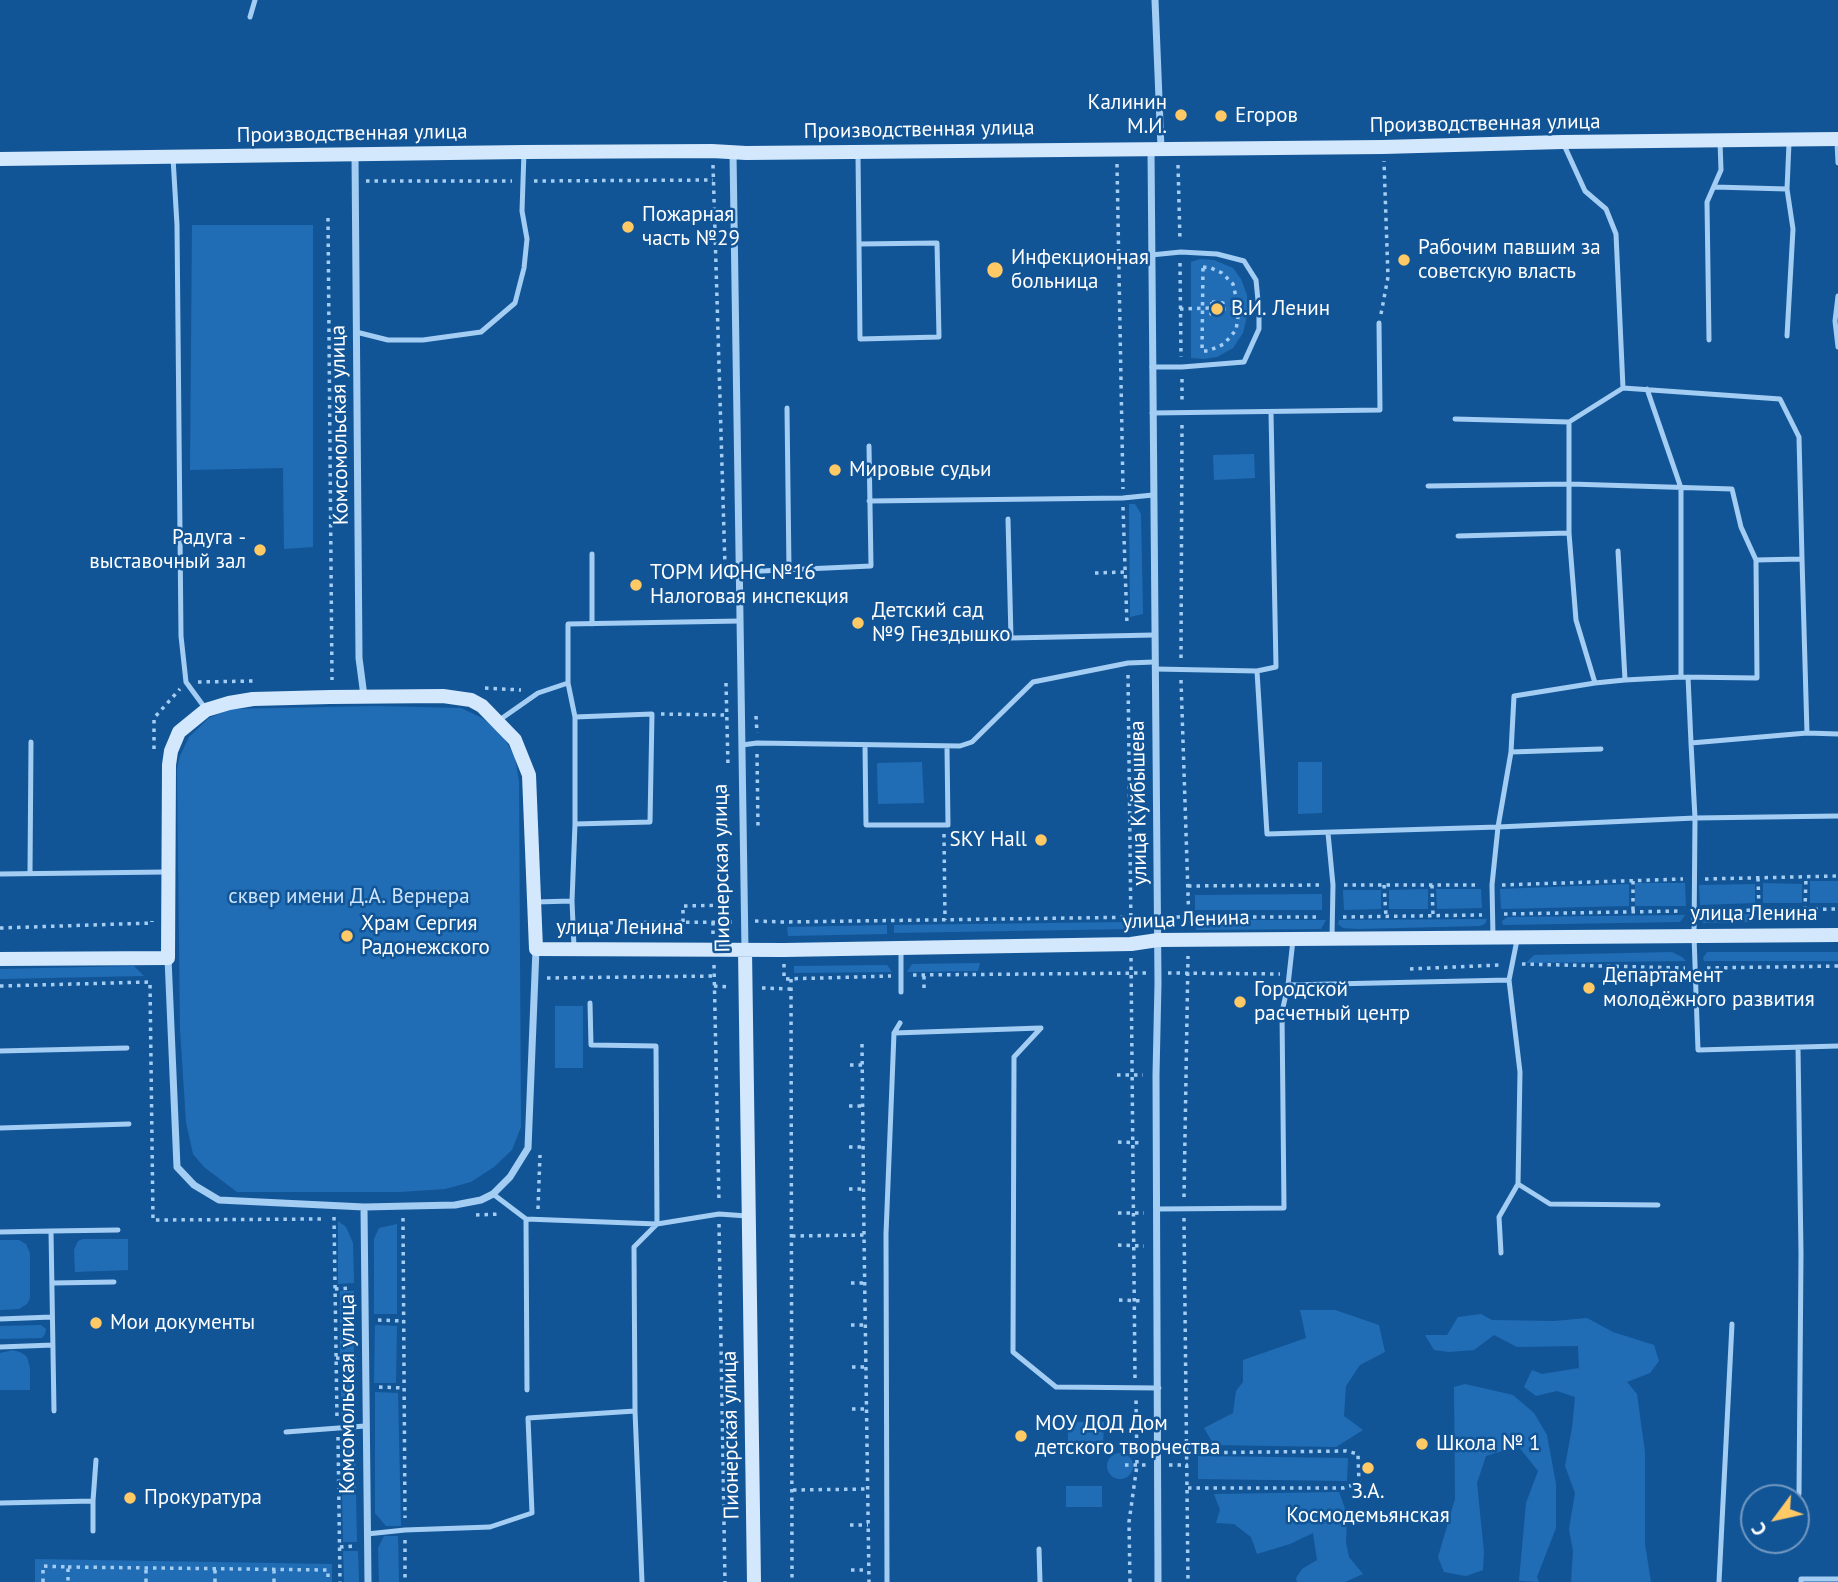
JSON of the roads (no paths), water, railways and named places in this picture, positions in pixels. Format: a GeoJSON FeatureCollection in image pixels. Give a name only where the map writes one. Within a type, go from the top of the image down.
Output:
{"type":"FeatureCollection","features":[{"type":"Feature","properties":{"kind":"street","name":"улица Куйбышева"},"geometry":{"type":"LineString","coordinates":[[1155,0],[1156,150],[1151,255],[1158,940],[1158,1582]]}},
{"type":"Feature","properties":{"kind":"street","name":"Производственная улица"},"geometry":{"type":"LineString","coordinates":[[0,159],[524,152],[1383,148],[1562,142],[1837,139]]}},
{"type":"Feature","properties":{"kind":"street","name":"Пионерская улица"},"geometry":{"type":"LineString","coordinates":[[733,153],[754,1582]]}},
{"type":"Feature","properties":{"kind":"street","name":"Комсомольская улица"},"geometry":{"type":"LineString","coordinates":[[355,154],[359,657],[363,689]]}},
{"type":"Feature","properties":{"kind":"street","name":"улица Ленина"},"geometry":{"type":"LineString","coordinates":[[363,689],[471,699],[482,706],[515,740],[529,775],[536,949],[528,1148],[510,1177],[493,1195],[455,1205],[364,1207],[219,1200],[194,1185],[177,1167],[168,958],[171,751],[179,733],[206,710],[253,699],[363,689]]}},
{"type":"Feature","properties":{"kind":"street","name":"улица Ленина"},"geometry":{"type":"LineString","coordinates":[[536,949],[745,950],[1131,944],[1188,939],[1838,935]]}},
{"type":"Feature","properties":{"kind":"street"},"geometry":{"type":"LineString","coordinates":[[0,959],[168,958]]}},
{"type":"Feature","properties":{"kind":"street","name":"Комсомольская улица"},"geometry":{"type":"LineString","coordinates":[[364,1207],[368,1582]]}},
{"type":"Feature","properties":{"kind":"lane"},"geometry":{"type":"LineString","coordinates":[[250,17],[255,0]]}},
{"type":"Feature","properties":{"kind":"lane"},"geometry":{"type":"LineString","coordinates":[[1787,335],[1793,229],[1787,189],[1789,139]]}},
{"type":"Feature","properties":{"kind":"lane"},"geometry":{"type":"LineString","coordinates":[[1837,139],[1838,163]]}},
{"type":"Feature","properties":{"kind":"lane"},"geometry":{"type":"LineString","coordinates":[[1709,340],[1707,202],[1721,170],[1720,141]]}},
{"type":"Feature","properties":{"kind":"lane"},"geometry":{"type":"LineString","coordinates":[[1562,142],[1585,191],[1606,209],[1616,234],[1623,388]]}},
{"type":"Feature","properties":{"kind":"lane"},"geometry":{"type":"LineString","coordinates":[[356,332],[388,340],[423,340],[481,331],[515,303],[524,268],[527,239],[522,211],[524,152]]}},
{"type":"Feature","properties":{"kind":"lane"},"geometry":{"type":"LineString","coordinates":[[858,152],[860,339],[939,337],[937,243],[859,243]]}},
{"type":"Feature","properties":{"kind":"lane"},"geometry":{"type":"LineString","coordinates":[[173,158],[177,225],[181,636],[186,682],[206,710]]}},
{"type":"Feature","properties":{"kind":"lane"},"geometry":{"type":"LineString","coordinates":[[1714,187],[1787,189]]}},
{"type":"Feature","properties":{"kind":"lane"},"geometry":{"type":"LineString","coordinates":[[1151,255],[1181,252],[1217,254],[1244,261],[1256,280],[1259,311],[1259,329],[1244,362],[1182,368],[1152,367]]}},
{"type":"Feature","properties":{"kind":"lane"},"geometry":{"type":"LineString","coordinates":[[1838,296],[1835,321],[1838,347]]}},
{"type":"Feature","properties":{"kind":"lane"},"geometry":{"type":"LineString","coordinates":[[1152,413],[1380,410],[1379,323]]}},
{"type":"Feature","properties":{"kind":"lane"},"geometry":{"type":"LineString","coordinates":[[1455,419],[1569,422],[1623,388],[1780,399],[1799,437],[1807,733]]}},
{"type":"Feature","properties":{"kind":"lane"},"geometry":{"type":"LineString","coordinates":[[1647,389],[1681,488],[1685,677],[1695,818],[1693,879],[1698,1050],[1838,1046]]}},
{"type":"Feature","properties":{"kind":"lane"},"geometry":{"type":"LineString","coordinates":[[787,408],[789,570]]}},
{"type":"Feature","properties":{"kind":"lane"},"geometry":{"type":"LineString","coordinates":[[742,745],[947,747],[972,742],[1033,682],[1128,663],[1181,669],[1257,671],[1276,667],[1271,412]]}},
{"type":"Feature","properties":{"kind":"lane"},"geometry":{"type":"LineString","coordinates":[[1569,422],[1569,533],[1576,620],[1595,682]]}},
{"type":"Feature","properties":{"kind":"lane"},"geometry":{"type":"LineString","coordinates":[[739,572],[871,566],[869,446]]}},
{"type":"Feature","properties":{"kind":"lane"},"geometry":{"type":"LineString","coordinates":[[1428,486],[1570,484],[1732,488],[1741,527],[1756,560],[1757,678],[1685,677],[1595,682],[1514,696],[1511,752],[1498,827],[1492,885],[1493,937]]}},
{"type":"Feature","properties":{"kind":"lane"},"geometry":{"type":"LineString","coordinates":[[869,501],[1123,498],[1153,495]]}},
{"type":"Feature","properties":{"kind":"lane"},"geometry":{"type":"LineString","coordinates":[[1008,519],[1011,638],[1154,635]]}},
{"type":"Feature","properties":{"kind":"lane"},"geometry":{"type":"LineString","coordinates":[[1458,536],[1569,533]]}},
{"type":"Feature","properties":{"kind":"lane"},"geometry":{"type":"LineString","coordinates":[[1618,551],[1625,680]]}},
{"type":"Feature","properties":{"kind":"lane"},"geometry":{"type":"LineString","coordinates":[[592,554],[592,624]]}},
{"type":"Feature","properties":{"kind":"lane"},"geometry":{"type":"LineString","coordinates":[[1756,560],[1802,559]]}},
{"type":"Feature","properties":{"kind":"lane"},"geometry":{"type":"LineString","coordinates":[[574,949],[572,901],[575,717],[568,683],[568,624],[740,621]]}},
{"type":"Feature","properties":{"kind":"lane"},"geometry":{"type":"LineString","coordinates":[[1257,671],[1267,834],[1695,818],[1838,816]]}},
{"type":"Feature","properties":{"kind":"lane"},"geometry":{"type":"LineString","coordinates":[[498,722],[538,693],[568,683]]}},
{"type":"Feature","properties":{"kind":"lane"},"geometry":{"type":"LineString","coordinates":[[575,717],[652,714],[650,822],[575,824]]}},
{"type":"Feature","properties":{"kind":"lane"},"geometry":{"type":"LineString","coordinates":[[1691,743],[1807,733],[1838,734]]}},
{"type":"Feature","properties":{"kind":"lane"},"geometry":{"type":"LineString","coordinates":[[30,873],[31,742]]}},
{"type":"Feature","properties":{"kind":"lane"},"geometry":{"type":"LineString","coordinates":[[865,745],[866,825],[948,825],[947,747]]}},
{"type":"Feature","properties":{"kind":"lane"},"geometry":{"type":"LineString","coordinates":[[1511,752],[1601,749]]}},
{"type":"Feature","properties":{"kind":"lane"},"geometry":{"type":"LineString","coordinates":[[1328,833],[1333,886],[1332,939]]}},
{"type":"Feature","properties":{"kind":"lane"},"geometry":{"type":"LineString","coordinates":[[0,874],[169,872]]}},
{"type":"Feature","properties":{"kind":"lane"},"geometry":{"type":"LineString","coordinates":[[535,902],[572,901]]}},
{"type":"Feature","properties":{"kind":"lane"},"geometry":{"type":"LineString","coordinates":[[1502,1253],[1499,1217],[1518,1184],[1520,1072],[1510,979],[1518,937]]}},
{"type":"Feature","properties":{"kind":"lane"},"geometry":{"type":"LineString","coordinates":[[1157,1211],[1284,1208],[1282,1012],[1294,939]]}},
{"type":"Feature","properties":{"kind":"lane"},"geometry":{"type":"LineString","coordinates":[[901,992],[902,947]]}},
{"type":"Feature","properties":{"kind":"lane"},"geometry":{"type":"LineString","coordinates":[[1288,985],[1510,979]]}},
{"type":"Feature","properties":{"kind":"lane"},"geometry":{"type":"LineString","coordinates":[[590,1003],[591,1045],[656,1046],[657,1224],[634,1247],[635,1411],[642,1582]]}},
{"type":"Feature","properties":{"kind":"lane"},"geometry":{"type":"LineString","coordinates":[[887,1582],[886,1234],[894,1033],[900,1023]]}},
{"type":"Feature","properties":{"kind":"lane"},"geometry":{"type":"LineString","coordinates":[[894,1033],[1041,1028],[1014,1057],[1013,1352],[1056,1387],[1159,1388]]}},
{"type":"Feature","properties":{"kind":"lane"},"geometry":{"type":"LineString","coordinates":[[1798,1047],[1801,1254],[1799,1484]]}},
{"type":"Feature","properties":{"kind":"lane"},"geometry":{"type":"LineString","coordinates":[[0,1051],[127,1048]]}},
{"type":"Feature","properties":{"kind":"lane"},"geometry":{"type":"LineString","coordinates":[[0,1128],[129,1124]]}},
{"type":"Feature","properties":{"kind":"lane"},"geometry":{"type":"LineString","coordinates":[[1518,1184],[1550,1204],[1658,1206]]}},
{"type":"Feature","properties":{"kind":"lane"},"geometry":{"type":"LineString","coordinates":[[493,1195],[526,1219],[657,1224],[719,1214],[748,1217]]}},
{"type":"Feature","properties":{"kind":"lane"},"geometry":{"type":"LineString","coordinates":[[526,1219],[527,1390]]}},
{"type":"Feature","properties":{"kind":"lane"},"geometry":{"type":"LineString","coordinates":[[0,1232],[118,1230]]}},
{"type":"Feature","properties":{"kind":"lane"},"geometry":{"type":"LineString","coordinates":[[51,1231],[54,1411]]}},
{"type":"Feature","properties":{"kind":"lane"},"geometry":{"type":"LineString","coordinates":[[52,1283],[114,1282]]}},
{"type":"Feature","properties":{"kind":"lane"},"geometry":{"type":"LineString","coordinates":[[0,1319],[52,1317]]}},
{"type":"Feature","properties":{"kind":"lane"},"geometry":{"type":"LineString","coordinates":[[1719,1582],[1732,1324]]}},
{"type":"Feature","properties":{"kind":"lane"},"geometry":{"type":"LineString","coordinates":[[0,1347],[53,1345]]}},
{"type":"Feature","properties":{"kind":"lane"},"geometry":{"type":"LineString","coordinates":[[367,1534],[490,1527],[532,1513],[528,1418],[635,1411]]}},
{"type":"Feature","properties":{"kind":"lane"},"geometry":{"type":"LineString","coordinates":[[286,1432],[365,1426]]}},
{"type":"Feature","properties":{"kind":"lane"},"geometry":{"type":"LineString","coordinates":[[93,1531],[96,1460]]}},
{"type":"Feature","properties":{"kind":"lane"},"geometry":{"type":"LineString","coordinates":[[0,1503],[93,1500]]}},
{"type":"Feature","properties":{"kind":"lane"},"geometry":{"type":"LineString","coordinates":[[1039,1549],[1040,1582]]}},
{"type":"Feature","properties":{"kind":"lane"},"geometry":{"type":"LineString","coordinates":[[1801,1582],[1801,1579],[1838,1579]]}},
{"type":"Feature","properties":{"kind":"place","name":"Калинин М.И."},"geometry":{"type":"Point","coordinates":[1181,115]}},
{"type":"Feature","properties":{"kind":"place","name":"Егоров"},"geometry":{"type":"Point","coordinates":[1221,116]}},
{"type":"Feature","properties":{"kind":"place","name":"Пожарная часть №29"},"geometry":{"type":"Point","coordinates":[628,227]}},
{"type":"Feature","properties":{"kind":"place","name":"Рабочим павшим за советскую власть"},"geometry":{"type":"Point","coordinates":[1404,260]}},
{"type":"Feature","properties":{"kind":"place","name":"Инфекционная больница"},"geometry":{"type":"Point","coordinates":[995,270]}},
{"type":"Feature","properties":{"kind":"place","name":"В.И. Ленин"},"geometry":{"type":"Point","coordinates":[1217,309]}},
{"type":"Feature","properties":{"kind":"place","name":"Мировые судьи"},"geometry":{"type":"Point","coordinates":[835,470]}},
{"type":"Feature","properties":{"kind":"place","name":"Радуга - выставочный зал"},"geometry":{"type":"Point","coordinates":[260,550]}},
{"type":"Feature","properties":{"kind":"place","name":"ТОРМ ИФНС №16 Налоговая инспекция"},"geometry":{"type":"Point","coordinates":[636,585]}},
{"type":"Feature","properties":{"kind":"place","name":"Детский сад №9 Гнездышко"},"geometry":{"type":"Point","coordinates":[858,623]}},
{"type":"Feature","properties":{"kind":"place","name":"SKY Hall"},"geometry":{"type":"Point","coordinates":[1041,840]}},
{"type":"Feature","properties":{"kind":"place","name":"Храм Сергия Радонежского"},"geometry":{"type":"Point","coordinates":[347,936]}},
{"type":"Feature","properties":{"kind":"place","name":"Департамент молодёжного развития"},"geometry":{"type":"Point","coordinates":[1589,988]}},
{"type":"Feature","properties":{"kind":"place","name":"Городской расчетный центр"},"geometry":{"type":"Point","coordinates":[1240,1002]}},
{"type":"Feature","properties":{"kind":"place","name":"Мои документы"},"geometry":{"type":"Point","coordinates":[96,1323]}},
{"type":"Feature","properties":{"kind":"place","name":"МОУ ДОД Дом детского творчества"},"geometry":{"type":"Point","coordinates":[1021,1436]}},
{"type":"Feature","properties":{"kind":"place","name":"Школа № 1"},"geometry":{"type":"Point","coordinates":[1422,1444]}},
{"type":"Feature","properties":{"kind":"place","name":"З.А. Космодемьянская"},"geometry":{"type":"Point","coordinates":[1368,1468]}},
{"type":"Feature","properties":{"kind":"place","name":"Прокуратура"},"geometry":{"type":"Point","coordinates":[130,1498]}},
{"type":"Feature","properties":{"kind":"park label","name":"сквер имени Д.А. Вернера"},"geometry":{"type":"Point","coordinates":[349,897]}}]}
